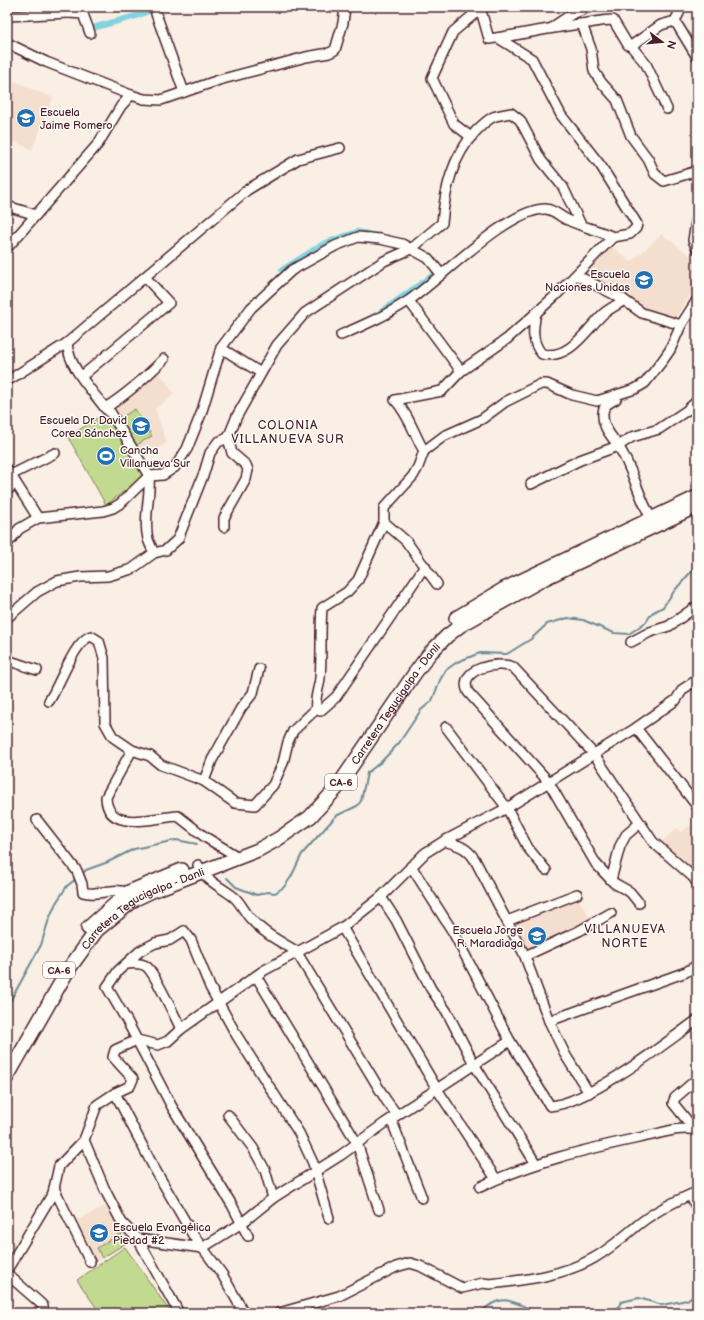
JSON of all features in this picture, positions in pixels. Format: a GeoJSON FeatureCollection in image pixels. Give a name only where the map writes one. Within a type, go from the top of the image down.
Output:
{"type":"FeatureCollection","features":[{"type":"Feature","properties":{"kind":"highway","name":"Carretera Tegucigalpa - Danli"},"geometry":{"type":"LineString","coordinates":[[7,1077],[68,970],[97,930],[135,899],[200,868],[235,855],[258,850],[278,840],[310,817],[324,804],[336,789],[430,653],[447,636],[461,625],[545,578],[654,523],[697,497]]}},
{"type":"Feature","properties":{"kind":"highway","name":"Carretera Tegucigalpa - Danli"},"geometry":{"type":"LineString","coordinates":[[654,523],[697,506]]}},
{"type":"Feature","properties":{"kind":"highway","name":"Carretera Tegucigalpa - Danli"},"geometry":{"type":"LineString","coordinates":[[7,1061],[38,1009],[68,952],[97,918],[128,893],[158,879],[200,868]]}},
{"type":"Feature","properties":{"kind":"street"},"geometry":{"type":"LineString","coordinates":[[7,43],[46,62],[131,95],[144,99],[161,100],[225,78],[306,57],[329,53],[335,50],[343,23],[345,7]]}},
{"type":"Feature","properties":{"kind":"street"},"geometry":{"type":"LineString","coordinates":[[553,27],[572,14],[590,7]]}},
{"type":"Feature","properties":{"kind":"street"},"geometry":{"type":"LineString","coordinates":[[682,7],[676,21],[685,40],[697,55]]}},
{"type":"Feature","properties":{"kind":"street"},"geometry":{"type":"LineString","coordinates":[[471,137],[454,124],[432,78],[453,32],[480,8],[488,39],[526,34],[553,27],[582,24],[600,20],[614,20],[628,45],[631,46],[646,64],[667,109]]}},
{"type":"Feature","properties":{"kind":"street"},"geometry":{"type":"LineString","coordinates":[[7,16],[71,10],[83,14],[90,33]]}},
{"type":"Feature","properties":{"kind":"street"},"geometry":{"type":"LineString","coordinates":[[156,14],[184,92]]}},
{"type":"Feature","properties":{"kind":"street"},"geometry":{"type":"LineString","coordinates":[[631,46],[661,25],[676,21]]}},
{"type":"Feature","properties":{"kind":"street"},"geometry":{"type":"LineString","coordinates":[[582,24],[590,49],[594,71],[600,82],[617,100],[631,136],[648,159],[655,174],[664,181],[697,171]]}},
{"type":"Feature","properties":{"kind":"street"},"geometry":{"type":"LineString","coordinates":[[341,336],[383,316],[409,301],[507,223],[532,212],[546,209],[555,212],[568,220],[613,237],[630,234],[636,228],[637,222],[601,166],[561,115],[532,59],[498,38]]}},
{"type":"Feature","properties":{"kind":"street"},"geometry":{"type":"LineString","coordinates":[[7,248],[98,144],[121,106],[131,95]]}},
{"type":"Feature","properties":{"kind":"street"},"geometry":{"type":"LineString","coordinates":[[224,527],[224,518],[246,479],[248,470],[246,465],[232,453],[228,438],[237,416],[277,345],[305,313],[384,261],[411,249],[442,223],[447,187],[454,164],[471,137],[492,117],[511,113],[520,120],[541,160],[563,187],[581,224]]}},
{"type":"Feature","properties":{"kind":"street"},"geometry":{"type":"LineString","coordinates":[[7,381],[67,343],[247,190],[298,159],[340,148]]}},
{"type":"Feature","properties":{"kind":"street"},"geometry":{"type":"LineString","coordinates":[[7,206],[36,215]]}},
{"type":"Feature","properties":{"kind":"street"},"geometry":{"type":"LineString","coordinates":[[697,217],[693,240],[697,249]]}},
{"type":"Feature","properties":{"kind":"street"},"geometry":{"type":"LineString","coordinates":[[7,544],[19,529],[38,518],[103,511],[113,508],[121,503],[149,476],[163,475],[175,467],[187,449],[201,414],[221,348],[251,308],[292,270],[335,246],[358,237],[380,239],[402,244],[428,258],[441,274]]}},
{"type":"Feature","properties":{"kind":"street"},"geometry":{"type":"LineString","coordinates":[[424,451],[413,432],[406,412],[396,400],[442,391],[461,371],[507,339],[536,313],[613,237]]}},
{"type":"Feature","properties":{"kind":"street"},"geometry":{"type":"LineString","coordinates":[[576,275],[624,300],[642,313],[681,325]]}},
{"type":"Feature","properties":{"kind":"street"},"geometry":{"type":"LineString","coordinates":[[82,376],[169,303],[145,277]]}},
{"type":"Feature","properties":{"kind":"street"},"geometry":{"type":"LineString","coordinates":[[536,313],[532,330],[537,348],[542,354],[556,354],[576,343],[604,314],[624,300]]}},
{"type":"Feature","properties":{"kind":"street"},"geometry":{"type":"LineString","coordinates":[[316,709],[315,703],[320,680],[322,608],[347,592],[358,580],[384,522],[384,508],[413,476],[424,451],[444,436],[482,419],[506,402],[542,384],[547,384],[572,395],[597,401],[645,383],[656,371],[670,350],[681,325],[697,300]]}},
{"type":"Feature","properties":{"kind":"street"},"geometry":{"type":"LineString","coordinates":[[409,301],[461,371]]}},
{"type":"Feature","properties":{"kind":"street"},"geometry":{"type":"LineString","coordinates":[[67,343],[68,353],[82,376],[105,408],[111,413],[149,476],[150,486],[147,516],[148,538],[154,553]]}},
{"type":"Feature","properties":{"kind":"street"},"geometry":{"type":"LineString","coordinates":[[221,348],[261,374]]}},
{"type":"Feature","properties":{"kind":"street"},"geometry":{"type":"LineString","coordinates":[[105,408],[120,399],[145,378],[164,359]]}},
{"type":"Feature","properties":{"kind":"street"},"geometry":{"type":"LineString","coordinates":[[626,391],[606,405],[603,413],[603,421],[607,432],[618,446],[654,523]]}},
{"type":"Feature","properties":{"kind":"street"},"geometry":{"type":"LineString","coordinates":[[531,484],[580,460],[618,446],[632,437],[659,429],[686,411],[697,401]]}},
{"type":"Feature","properties":{"kind":"street"},"geometry":{"type":"LineString","coordinates":[[7,618],[37,592],[56,581],[114,574],[132,569],[154,553],[166,550],[178,539],[204,474],[210,453],[218,442],[228,438]]}},
{"type":"Feature","properties":{"kind":"street"},"geometry":{"type":"LineString","coordinates":[[7,491],[11,476],[55,453]]}},
{"type":"Feature","properties":{"kind":"street"},"geometry":{"type":"LineString","coordinates":[[11,476],[38,518]]}},
{"type":"Feature","properties":{"kind":"street"},"geometry":{"type":"LineString","coordinates":[[384,522],[406,541],[437,584]]}},
{"type":"Feature","properties":{"kind":"street"},"geometry":{"type":"LineString","coordinates":[[316,709],[320,711],[336,697],[425,566]]}},
{"type":"Feature","properties":{"kind":"street"},"geometry":{"type":"LineString","coordinates":[[631,642],[650,632],[669,626],[697,606]]}},
{"type":"Feature","properties":{"kind":"street"},"geometry":{"type":"LineString","coordinates":[[49,701],[58,689],[77,649],[84,638],[91,636],[99,642],[104,658],[105,723],[113,737],[132,750],[150,756],[161,765],[204,781],[235,803],[255,805],[273,785],[283,764],[288,742],[293,731],[316,709]]}},
{"type":"Feature","properties":{"kind":"street"},"geometry":{"type":"LineString","coordinates":[[7,660],[37,670]]}},
{"type":"Feature","properties":{"kind":"street"},"geometry":{"type":"LineString","coordinates":[[639,903],[630,892],[611,880],[596,864],[548,781],[468,692],[466,687],[467,679],[476,670],[487,666],[503,664],[513,667],[594,754],[653,842],[693,877],[697,883]]}},
{"type":"Feature","properties":{"kind":"street"},"geometry":{"type":"LineString","coordinates":[[204,781],[212,760],[236,716],[253,693],[259,669]]}},
{"type":"Feature","properties":{"kind":"street"},"geometry":{"type":"LineString","coordinates":[[7,1270],[10,1258],[53,1193],[58,1166],[84,1140],[97,1104],[115,1092],[130,1086],[133,1079],[113,1057],[115,1050],[137,1040],[158,1045],[168,1041],[181,1029],[256,976],[296,951],[342,927],[381,897],[425,853],[444,841],[507,808],[548,781],[636,728],[676,700],[683,689],[697,680]]}},
{"type":"Feature","properties":{"kind":"street"},"geometry":{"type":"LineString","coordinates":[[446,727],[507,808],[528,848],[546,870]]}},
{"type":"Feature","properties":{"kind":"street"},"geometry":{"type":"LineString","coordinates":[[636,728],[697,806]]}},
{"type":"Feature","properties":{"kind":"street"},"geometry":{"type":"LineString","coordinates":[[132,750],[106,797],[106,804],[114,816],[121,819],[143,821],[178,816],[205,837],[235,855]]}},
{"type":"Feature","properties":{"kind":"street"},"geometry":{"type":"LineString","coordinates":[[37,820],[77,871],[82,882],[83,892],[90,894],[118,890],[128,893]]}},
{"type":"Feature","properties":{"kind":"street"},"geometry":{"type":"LineString","coordinates":[[611,880],[620,846],[626,835],[640,823]]}},
{"type":"Feature","properties":{"kind":"street"},"geometry":{"type":"LineString","coordinates":[[444,841],[462,846],[469,851],[525,956],[549,1021],[566,1056],[589,1092]]}},
{"type":"Feature","properties":{"kind":"street"},"geometry":{"type":"LineString","coordinates":[[411,866],[453,932],[510,1041],[550,1106],[562,1104],[589,1092],[648,1056],[697,1020]]}},
{"type":"Feature","properties":{"kind":"street"},"geometry":{"type":"LineString","coordinates":[[200,868],[217,887],[235,898],[252,920],[276,940],[296,951],[386,1100],[394,1117],[422,1198]]}},
{"type":"Feature","properties":{"kind":"street"},"geometry":{"type":"LineString","coordinates":[[507,921],[577,894]]}},
{"type":"Feature","properties":{"kind":"street"},"geometry":{"type":"LineString","coordinates":[[381,897],[396,920],[431,989],[447,1012],[474,1064],[536,1164]]}},
{"type":"Feature","properties":{"kind":"street"},"geometry":{"type":"LineString","coordinates":[[525,956],[579,931],[612,913]]}},
{"type":"Feature","properties":{"kind":"street"},"geometry":{"type":"LineString","coordinates":[[342,927],[436,1088],[496,1179]]}},
{"type":"Feature","properties":{"kind":"street"},"geometry":{"type":"LineString","coordinates":[[248,1236],[242,1223],[172,1107],[137,1040],[106,987],[118,971],[140,951],[155,943],[170,940],[184,931],[191,940],[218,1003],[236,1036],[299,1133],[315,1170],[329,1218]]}},
{"type":"Feature","properties":{"kind":"street"},"geometry":{"type":"LineString","coordinates":[[127,964],[139,964],[148,968],[154,976],[181,1029]]}},
{"type":"Feature","properties":{"kind":"street"},"geometry":{"type":"LineString","coordinates":[[549,1021],[679,975],[697,965]]}},
{"type":"Feature","properties":{"kind":"street"},"geometry":{"type":"LineString","coordinates":[[256,976],[357,1143],[379,1210]]}},
{"type":"Feature","properties":{"kind":"street"},"geometry":{"type":"LineString","coordinates":[[138,1239],[202,1248],[242,1223],[273,1198],[357,1143],[436,1088],[510,1041]]}},
{"type":"Feature","properties":{"kind":"street"},"geometry":{"type":"LineString","coordinates":[[695,1130],[673,1103],[676,1098],[697,1079]]}},
{"type":"Feature","properties":{"kind":"street"},"geometry":{"type":"LineString","coordinates":[[115,1092],[153,1166],[202,1248],[222,1274],[244,1313]]}},
{"type":"Feature","properties":{"kind":"street"},"geometry":{"type":"LineString","coordinates":[[228,1115],[253,1148],[265,1170],[273,1198]]}},
{"type":"Feature","properties":{"kind":"street"},"geometry":{"type":"LineString","coordinates":[[480,1187],[496,1179],[536,1164],[588,1150],[681,1129],[695,1130]]}},
{"type":"Feature","properties":{"kind":"street"},"geometry":{"type":"LineString","coordinates":[[84,1140],[105,1190],[122,1223],[138,1239],[179,1313]]}},
{"type":"Feature","properties":{"kind":"street"},"geometry":{"type":"LineString","coordinates":[[54,1188],[90,1262]]}},
{"type":"Feature","properties":{"kind":"street"},"geometry":{"type":"LineString","coordinates":[[280,1313],[339,1296],[396,1266],[410,1263],[420,1266],[462,1288],[483,1283],[490,1284],[532,1279],[560,1271],[593,1258],[666,1206],[693,1194],[697,1208]]}},
{"type":"Feature","properties":{"kind":"street"},"geometry":{"type":"LineString","coordinates":[[7,1274],[43,1306],[43,1313]]}},
{"type":"Feature","properties":{"kind":"shaded area","name":"Escuela Jaime Romero"},"geometry":{"type":"Polygon","coordinates":[[[7,78],[53,98],[32,150],[7,138],[7,78]]]}},
{"type":"Feature","properties":{"kind":"shaded area","name":"Escuela Naciones Unidas"},"geometry":{"type":"Polygon","coordinates":[[[662,234],[697,261],[697,285],[673,321],[649,311],[581,275],[609,244],[631,262],[662,234]]]}},
{"type":"Feature","properties":{"kind":"shaded area","name":"Escuela Dr. David Corea Sánchez"},"geometry":{"type":"Polygon","coordinates":[[[155,370],[165,380],[174,394],[155,409],[167,443],[141,459],[110,409],[155,370]]]}},
{"type":"Feature","properties":{"kind":"shaded area"},"geometry":{"type":"Polygon","coordinates":[[[697,820],[697,861],[687,870],[658,845],[677,828],[681,832],[697,820]]]}},
{"type":"Feature","properties":{"kind":"shaded area","name":"Escuela Jorge R. Maradiaga"},"geometry":{"type":"Polygon","coordinates":[[[574,892],[592,921],[525,952],[508,919],[574,892]]]}},
{"type":"Feature","properties":{"kind":"shaded area","name":"Escuela Evangélica Piedad #2"},"geometry":{"type":"Polygon","coordinates":[[[107,1205],[126,1245],[92,1264],[73,1222],[107,1205]]]}},
{"type":"Feature","properties":{"kind":"green space"},"geometry":{"type":"Polygon","coordinates":[[[135,409],[152,436],[135,446],[119,419],[135,409]]]}},
{"type":"Feature","properties":{"kind":"green space","name":"Cancha Villanueva Sur"},"geometry":{"type":"Polygon","coordinates":[[[105,413],[144,476],[106,505],[68,437],[105,413]]]}},
{"type":"Feature","properties":{"kind":"green space"},"geometry":{"type":"Polygon","coordinates":[[[121,1233],[126,1243],[102,1258],[97,1248],[121,1233]]]}},
{"type":"Feature","properties":{"kind":"green space"},"geometry":{"type":"Polygon","coordinates":[[[125,1247],[171,1313],[100,1313],[77,1280],[125,1247]]]}},
{"type":"Feature","properties":{"kind":"waterway"},"geometry":{"type":"LineString","coordinates":[[96,27],[136,16],[154,9],[153,7]]}},
{"type":"Feature","properties":{"kind":"waterway"},"geometry":{"type":"LineString","coordinates":[[282,270],[325,243],[357,232],[369,234]]}},
{"type":"Feature","properties":{"kind":"waterway"},"geometry":{"type":"LineString","coordinates":[[381,312],[436,273]]}},
{"type":"Feature","properties":{"kind":"waterway"},"geometry":{"type":"LineString","coordinates":[[227,878],[236,887],[257,895],[267,892],[275,893],[284,887],[291,877],[302,854],[336,816],[357,806],[361,801],[367,773],[381,762],[399,743],[421,710],[432,701],[440,680],[446,670],[457,662],[480,653],[507,654],[531,639],[547,624],[568,618],[583,620],[614,633],[629,634],[646,622],[652,613],[663,607],[675,590],[697,565]]}},
{"type":"Feature","properties":{"kind":"waterway"},"geometry":{"type":"LineString","coordinates":[[81,875],[86,870],[108,862],[134,849],[176,840],[197,844]]}},
{"type":"Feature","properties":{"kind":"waterway"},"geometry":{"type":"LineString","coordinates":[[7,1007],[41,945],[49,919],[56,903],[67,886],[77,878]]}},
{"type":"Feature","properties":{"kind":"waterway"},"geometry":{"type":"LineString","coordinates":[[615,1313],[621,1302],[639,1298],[662,1305],[687,1300],[697,1293]]}},
{"type":"Feature","properties":{"kind":"waterway"},"geometry":{"type":"LineString","coordinates":[[480,1313],[488,1306],[502,1300],[515,1302],[538,1313]]}},
{"type":"Feature","properties":{"kind":"place","name":"Escuela Jaime Romero"},"geometry":{"type":"Point","coordinates":[26,118]}},
{"type":"Feature","properties":{"kind":"place","name":"Escuela Naciones Unidas"},"geometry":{"type":"Point","coordinates":[644,280]}},
{"type":"Feature","properties":{"kind":"place","name":"Escuela Dr. David Corea Sánchez"},"geometry":{"type":"Point","coordinates":[141,426]}},
{"type":"Feature","properties":{"kind":"place","name":"Cancha Villanueva Sur"},"geometry":{"type":"Point","coordinates":[106,456]}},
{"type":"Feature","properties":{"kind":"place","name":"Escuela Jorge R. Maradiaga"},"geometry":{"type":"Point","coordinates":[537,936]}},
{"type":"Feature","properties":{"kind":"place","name":"Escuela Evangélica Piedad #2"},"geometry":{"type":"Point","coordinates":[99,1233]}},
{"type":"Feature","properties":{"kind":"district","name":"COLONIA VILLANUEVA SUR"},"geometry":{"type":"Point","coordinates":[288,432]}},
{"type":"Feature","properties":{"kind":"district","name":"VILLANUEVA NORTE"},"geometry":{"type":"Point","coordinates":[625,936]}}]}
